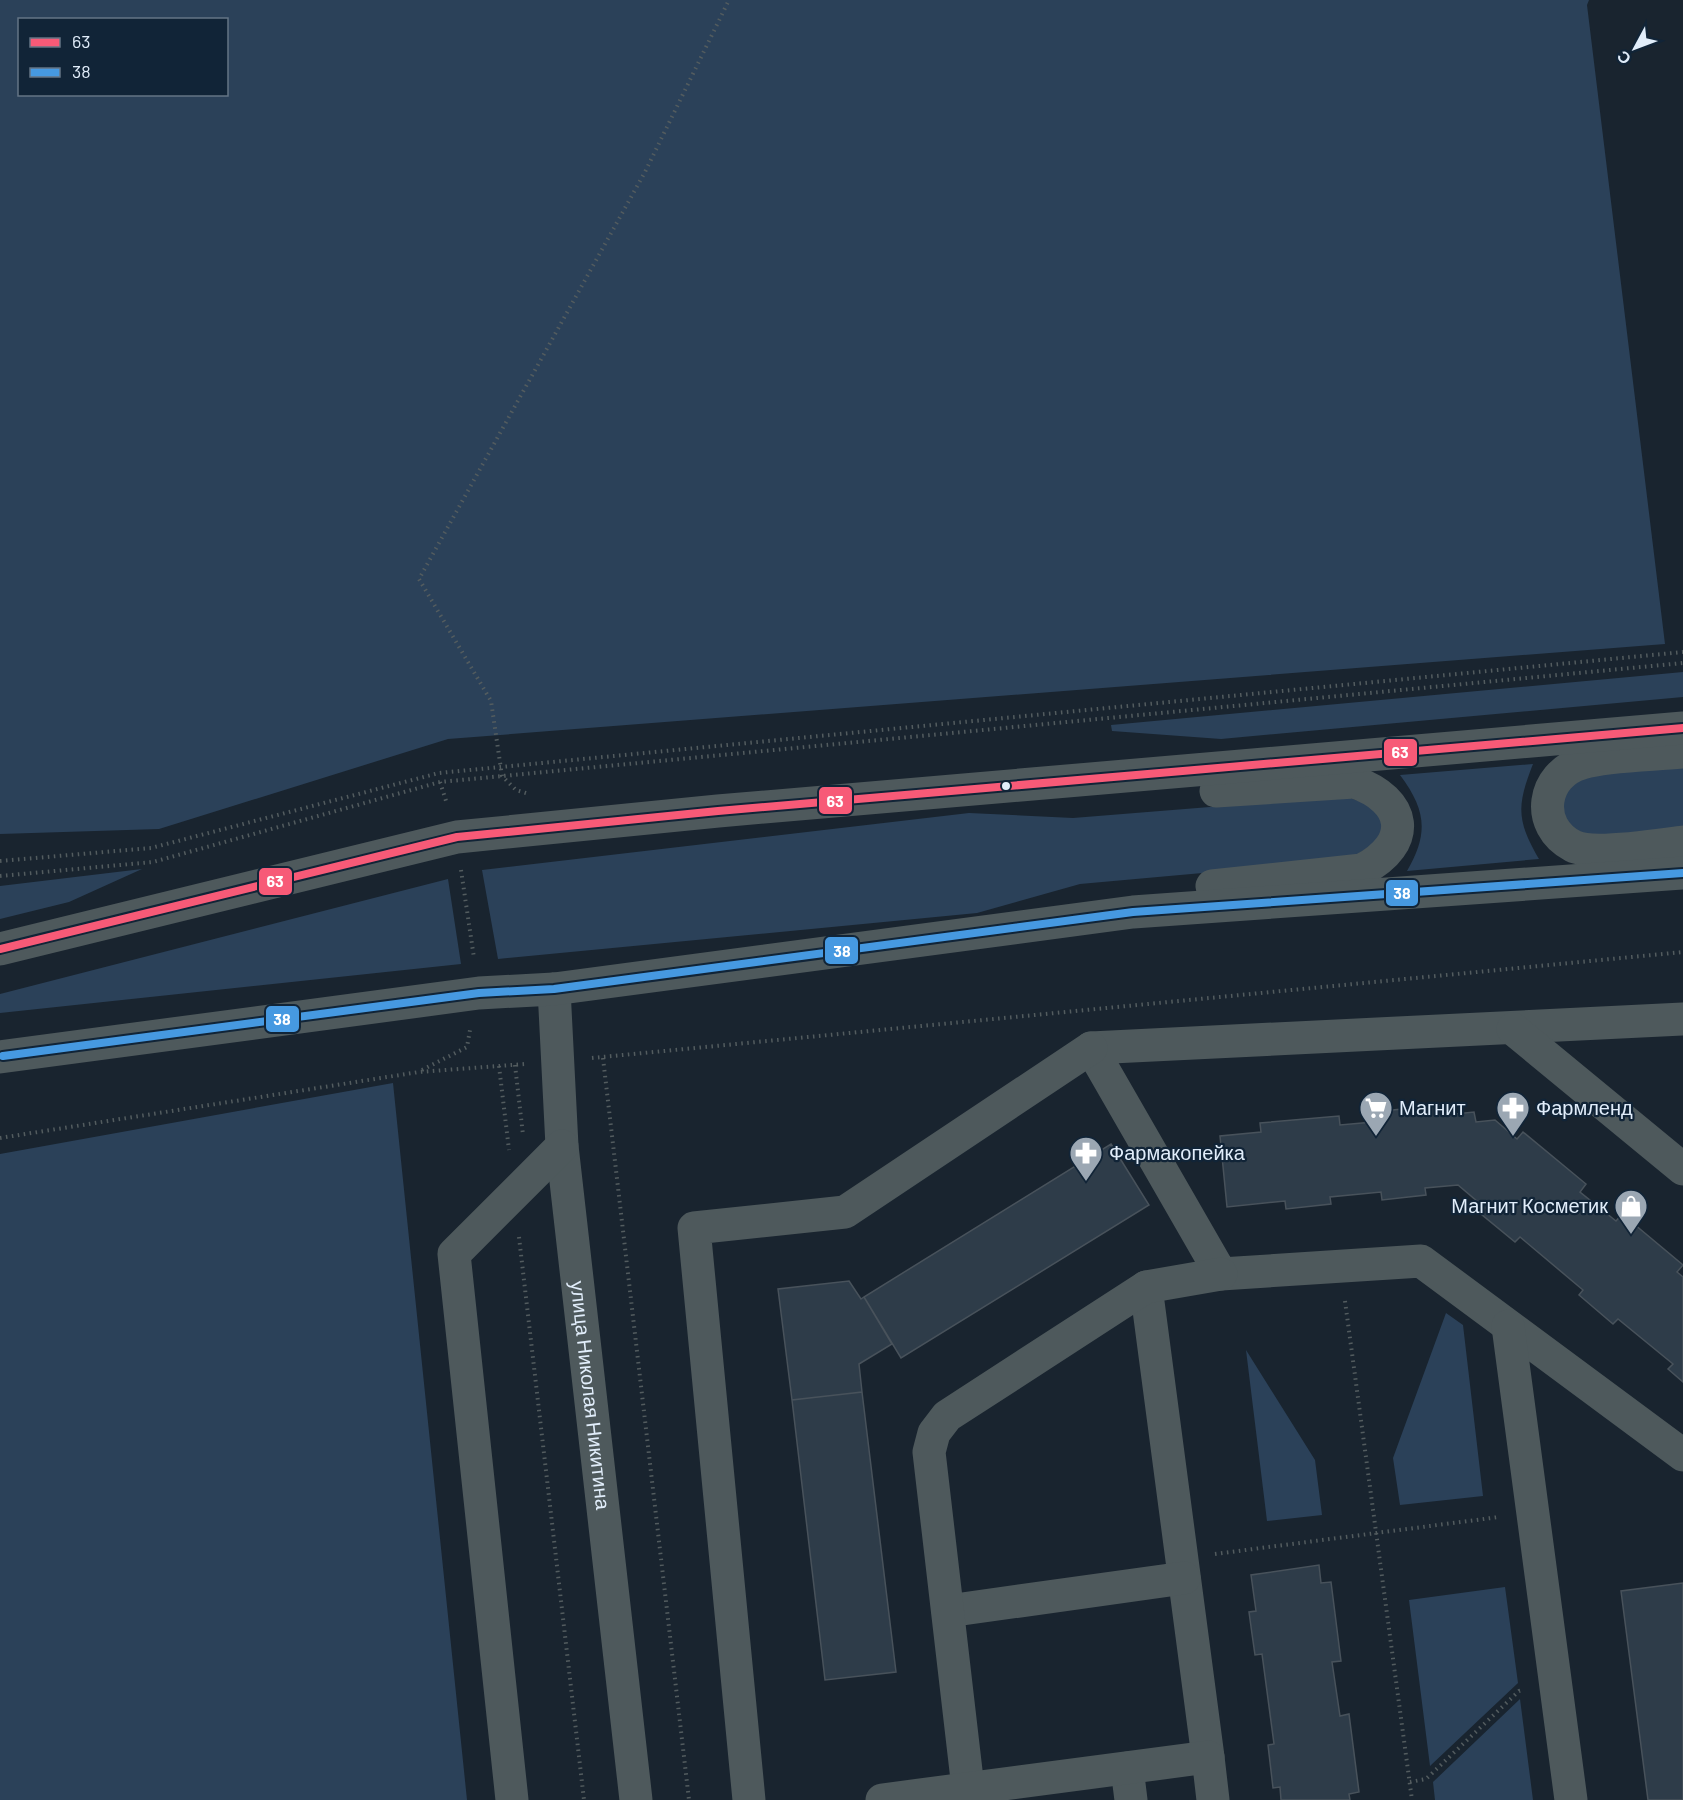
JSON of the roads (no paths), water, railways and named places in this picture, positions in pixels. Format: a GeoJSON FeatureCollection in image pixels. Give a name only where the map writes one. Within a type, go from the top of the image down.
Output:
{"type":"FeatureCollection","features":[{"type":"Feature","properties":{"kind":"street"},"geometry":{"type":"LineString","coordinates":[[0,949],[457,837],[718,811],[1683,728]]}},
{"type":"Feature","properties":{"kind":"street"},"geometry":{"type":"LineString","coordinates":[[1683,752],[1582,763],[1560,774],[1550,789],[1546,803],[1548,820],[1557,832],[1574,846],[1600,850],[1683,842]]}},
{"type":"Feature","properties":{"kind":"street"},"geometry":{"type":"LineString","coordinates":[[1079,781],[1170,793],[1354,782],[1373,789],[1389,802],[1396,817],[1397,835],[1392,848],[1379,861],[1362,870],[1214,886],[1133,912]]}},
{"type":"Feature","properties":{"kind":"street"},"geometry":{"type":"LineString","coordinates":[[0,1057],[479,993],[554,989],[1133,912],[1683,873]]}},
{"type":"Feature","properties":{"kind":"street","name":"улица Николая Никитина"},"geometry":{"type":"LineString","coordinates":[[554,989],[562,1146],[636,1800]]}},
{"type":"Feature","properties":{"kind":"street"},"geometry":{"type":"LineString","coordinates":[[749,1800],[694,1228],[845,1212],[1091,1048],[1683,1019]]}},
{"type":"Feature","properties":{"kind":"street"},"geometry":{"type":"LineString","coordinates":[[1513,1029],[1683,1169]]}},
{"type":"Feature","properties":{"kind":"street"},"geometry":{"type":"LineString","coordinates":[[1091,1048],[1221,1274]]}},
{"type":"Feature","properties":{"kind":"street"},"geometry":{"type":"LineString","coordinates":[[512,1800],[454,1254],[562,1146]]}},
{"type":"Feature","properties":{"kind":"street"},"geometry":{"type":"LineString","coordinates":[[968,1788],[929,1452],[934,1433],[947,1416],[1146,1287],[1221,1274],[1421,1261],[1683,1455]]}},
{"type":"Feature","properties":{"kind":"street"},"geometry":{"type":"LineString","coordinates":[[1146,1287],[1213,1800]]}},
{"type":"Feature","properties":{"kind":"street"},"geometry":{"type":"LineString","coordinates":[[1508,1326],[1571,1800]]}},
{"type":"Feature","properties":{"kind":"street"},"geometry":{"type":"LineString","coordinates":[[948,1611],[1183,1568]]}},
{"type":"Feature","properties":{"kind":"street"},"geometry":{"type":"LineString","coordinates":[[882,1800],[1208,1757]]}},
{"type":"Feature","properties":{"kind":"street"},"geometry":{"type":"LineString","coordinates":[[1127,1768],[1131,1800]]}},
{"type":"Feature","properties":{"kind":"place","name":"Магнит"},"geometry":{"type":"Point","coordinates":[1376,1137]}},
{"type":"Feature","properties":{"kind":"place","name":"Фармленд"},"geometry":{"type":"Point","coordinates":[1513,1137]}},
{"type":"Feature","properties":{"kind":"place","name":"Фармакопейка"},"geometry":{"type":"Point","coordinates":[1086,1182]}},
{"type":"Feature","properties":{"kind":"place","name":"Магнит Косметик"},"geometry":{"type":"Point","coordinates":[1631,1235]}}]}
